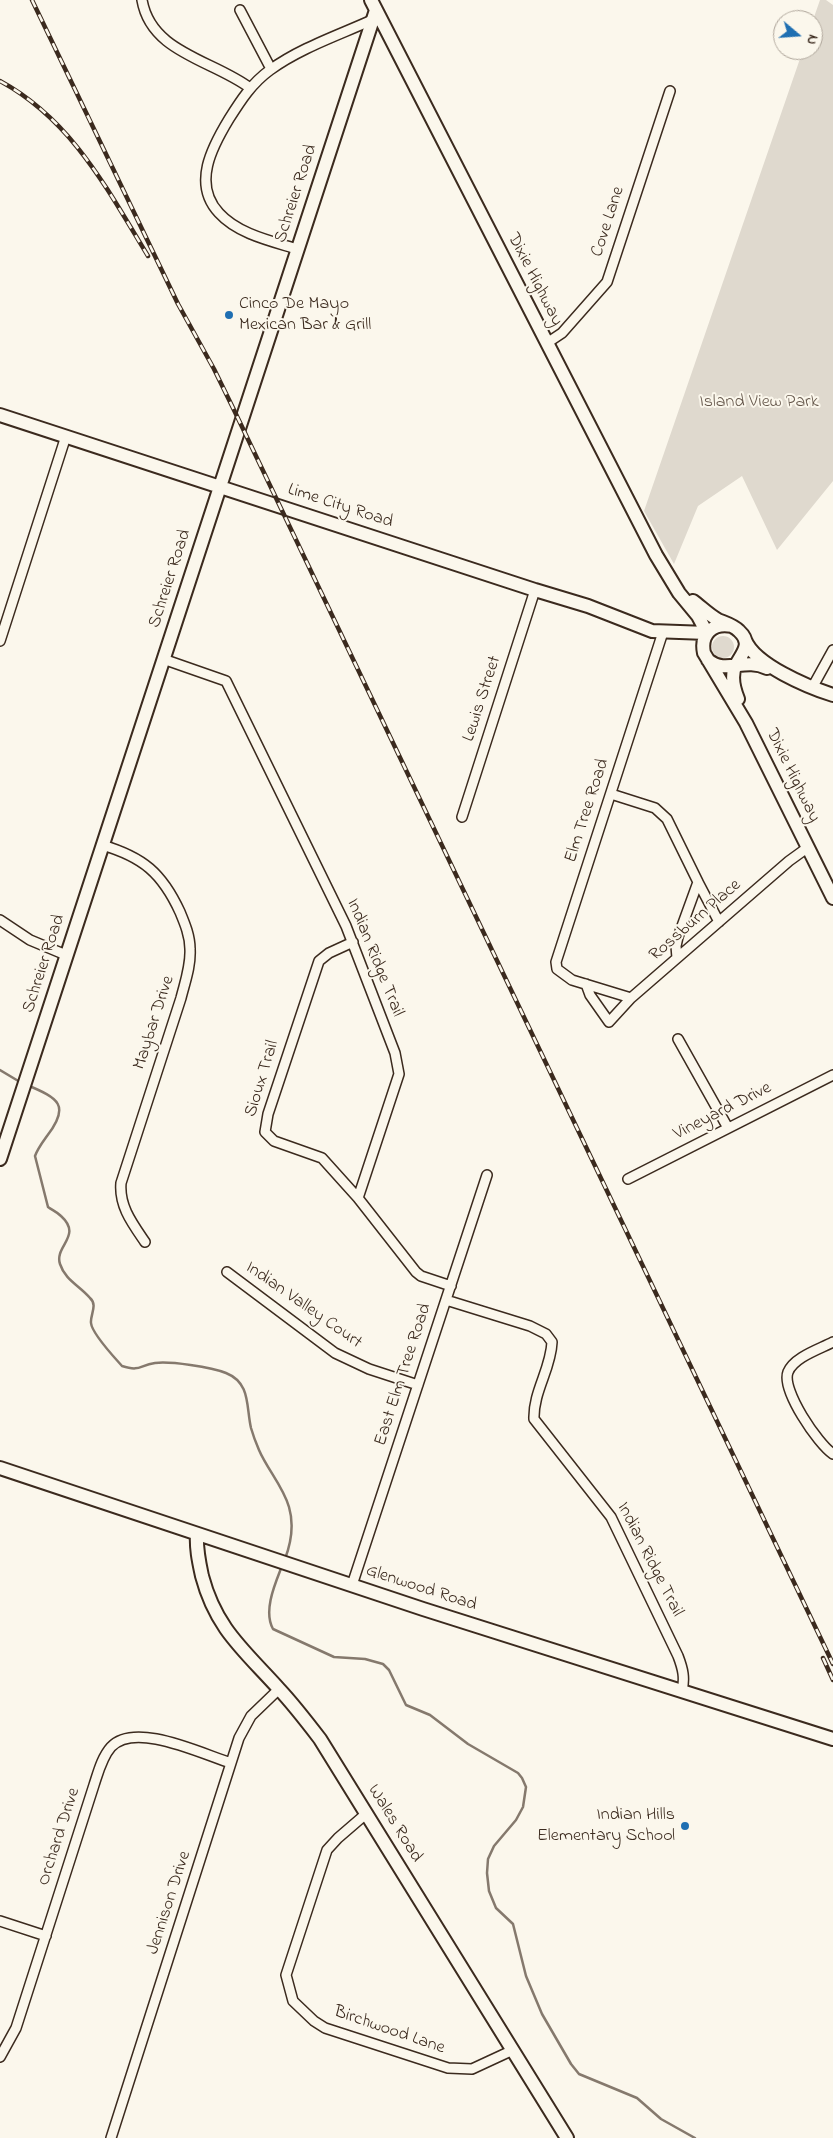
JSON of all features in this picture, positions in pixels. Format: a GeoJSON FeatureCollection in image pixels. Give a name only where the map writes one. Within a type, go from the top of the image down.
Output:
{"type":"FeatureCollection","features":[{"type":"Feature","properties":{"kind":"street"},"geometry":{"type":"LineString","coordinates":[[142,0],[151,25],[161,36],[187,55],[230,75],[250,88]]}},
{"type":"Feature","properties":{"kind":"street"},"geometry":{"type":"LineString","coordinates":[[240,10],[271,69]]}},
{"type":"Feature","properties":{"kind":"street"},"geometry":{"type":"LineString","coordinates":[[297,249],[242,230],[220,215],[210,199],[206,174],[209,156],[223,128],[250,88],[271,69],[373,10]]}},
{"type":"Feature","properties":{"kind":"street","name":"Schreier Road"},"geometry":{"type":"LineString","coordinates":[[0,1159],[2,1145],[30,1068],[373,10]]}},
{"type":"Feature","properties":{"kind":"street","name":"Dixie Highway"},"geometry":{"type":"LineString","coordinates":[[373,10],[656,555],[689,606],[698,616],[707,633]]}},
{"type":"Feature","properties":{"kind":"street","name":"Cove Lane"},"geometry":{"type":"LineString","coordinates":[[547,343],[562,333],[607,282],[670,91]]}},
{"type":"Feature","properties":{"kind":"street","name":"Lime City Road"},"geometry":{"type":"LineString","coordinates":[[0,415],[588,606],[652,632],[707,633]]}},
{"type":"Feature","properties":{"kind":"street"},"geometry":{"type":"LineString","coordinates":[[0,641],[66,436]]}},
{"type":"Feature","properties":{"kind":"street","name":"Dixie Highway"},"geometry":{"type":"LineString","coordinates":[[669,575],[682,591],[709,614],[732,626],[742,634],[745,640],[744,653],[736,664],[733,684],[746,723]]}},
{"type":"Feature","properties":{"kind":"street","name":"Lewis Street"},"geometry":{"type":"LineString","coordinates":[[462,817],[535,590]]}},
{"type":"Feature","properties":{"kind":"street"},"geometry":{"type":"LineString","coordinates":[[670,633],[690,623],[689,606]]}},
{"type":"Feature","properties":{"kind":"street"},"geometry":{"type":"LineString","coordinates":[[732,626],[719,625],[712,627],[703,641],[706,656],[720,667],[736,664],[758,665],[781,677],[809,686]]}},
{"type":"Feature","properties":{"kind":"street","name":"Lime City Road"},"geometry":{"type":"LineString","coordinates":[[670,633],[690,642],[706,656]]}},
{"type":"Feature","properties":{"kind":"street","name":"Elm Tree Road"},"geometry":{"type":"LineString","coordinates":[[631,998],[572,980],[561,974],[557,969],[556,962],[611,794],[670,633]]}},
{"type":"Feature","properties":{"kind":"street"},"geometry":{"type":"LineString","coordinates":[[745,640],[749,649],[763,661],[809,686],[833,695]]}},
{"type":"Feature","properties":{"kind":"street"},"geometry":{"type":"LineString","coordinates":[[809,686],[833,650]]}},
{"type":"Feature","properties":{"kind":"street","name":"Dixie Highway"},"geometry":{"type":"LineString","coordinates":[[706,656],[746,723],[833,898]]}},
{"type":"Feature","properties":{"kind":"street","name":"Indian Ridge Trail"},"geometry":{"type":"LineString","coordinates":[[163,659],[217,676],[226,681],[353,942],[395,1053],[400,1074],[358,1198]]}},
{"type":"Feature","properties":{"kind":"street"},"geometry":{"type":"LineString","coordinates":[[611,794],[655,808],[667,819],[719,922]]}},
{"type":"Feature","properties":{"kind":"street","name":"Maybar Drive"},"geometry":{"type":"LineString","coordinates":[[102,845],[132,855],[148,866],[161,879],[182,919],[189,937],[188,974],[121,1183],[120,1195],[128,1218],[145,1242]]}},
{"type":"Feature","properties":{"kind":"street","name":"Rossburn Place"},"geometry":{"type":"LineString","coordinates":[[586,984],[590,995],[609,1022],[631,998],[789,861],[807,848]]}},
{"type":"Feature","properties":{"kind":"street"},"geometry":{"type":"LineString","coordinates":[[677,958],[676,946],[678,937],[698,882]]}},
{"type":"Feature","properties":{"kind":"street"},"geometry":{"type":"LineString","coordinates":[[0,920],[30,940],[66,955]]}},
{"type":"Feature","properties":{"kind":"street","name":"Sioux Trail"},"geometry":{"type":"LineString","coordinates":[[353,942],[329,953],[318,961],[268,1114],[265,1132],[274,1141],[322,1158],[358,1198]]}},
{"type":"Feature","properties":{"kind":"street"},"geometry":{"type":"LineString","coordinates":[[678,1039],[728,1128]]}},
{"type":"Feature","properties":{"kind":"street","name":"Vineyard Drive"},"geometry":{"type":"LineString","coordinates":[[628,1179],[833,1074]]}},
{"type":"Feature","properties":{"kind":"street","name":"East Elm Tree Road"},"geometry":{"type":"LineString","coordinates":[[352,1584],[487,1175]]}},
{"type":"Feature","properties":{"kind":"street"},"geometry":{"type":"LineString","coordinates":[[358,1198],[416,1272],[421,1276],[451,1286]]}},
{"type":"Feature","properties":{"kind":"street","name":"Indian Valley Court"},"geometry":{"type":"LineString","coordinates":[[227,1272],[334,1353],[369,1369],[418,1385]]}},
{"type":"Feature","properties":{"kind":"street","name":"Indian Ridge Trail"},"geometry":{"type":"LineString","coordinates":[[446,1300],[530,1326],[546,1334],[552,1342],[549,1360],[534,1408],[534,1419],[611,1517],[678,1656],[685,1680],[682,1691]]}},
{"type":"Feature","properties":{"kind":"street"},"geometry":{"type":"LineString","coordinates":[[833,1342],[794,1364],[788,1372],[791,1390],[807,1424],[817,1440],[833,1454]]}},
{"type":"Feature","properties":{"kind":"street","name":"Glenwood Road"},"geometry":{"type":"LineString","coordinates":[[0,1468],[267,1557],[833,1739]]}},
{"type":"Feature","properties":{"kind":"street","name":"Wales Road"},"geometry":{"type":"LineString","coordinates":[[197,1534],[199,1563],[207,1593],[220,1621],[230,1637],[279,1689],[320,1740],[567,2138]]}},
{"type":"Feature","properties":{"kind":"street","name":"Jennison Drive"},"geometry":{"type":"LineString","coordinates":[[111,2138],[242,1732],[251,1716],[279,1689]]}},
{"type":"Feature","properties":{"kind":"street","name":"Orchard Drive"},"geometry":{"type":"LineString","coordinates":[[0,2057],[16,2028],[94,1785],[102,1762],[112,1746],[125,1738],[144,1736],[231,1763]]}},
{"type":"Feature","properties":{"kind":"street","name":"Birchwood Lane"},"geometry":{"type":"LineString","coordinates":[[367,1813],[327,1850],[286,1976],[294,2001],[314,2021],[325,2028],[448,2068],[472,2069],[513,2050]]}},
{"type":"Feature","properties":{"kind":"street"},"geometry":{"type":"LineString","coordinates":[[0,1921],[46,1936]]}},
{"type":"Feature","properties":{"kind":"green space","name":"Island View Park"},"geometry":{"type":"Polygon","coordinates":[[[820,0],[826,0],[833,5],[833,481],[777,550],[742,476],[698,506],[674,564],[644,511],[800,60],[823,60],[823,10],[816,10],[820,0]]]}},
{"type":"Feature","properties":{"kind":"green space"},"geometry":{"type":"Polygon","coordinates":[[[723,636],[733,643],[734,647],[727,657],[723,658],[713,651],[712,647],[719,637],[723,636]]]}},
{"type":"Feature","properties":{"kind":"waterway"},"geometry":{"type":"LineString","coordinates":[[0,1070],[20,1082]]}},
{"type":"Feature","properties":{"kind":"waterway"},"geometry":{"type":"LineString","coordinates":[[27,1085],[47,1094],[58,1104],[58,1117],[35,1156],[48,1207],[61,1216],[69,1229],[69,1235],[59,1258],[60,1264],[69,1279],[92,1301],[94,1307],[91,1320],[92,1328],[104,1346],[122,1366],[137,1368],[162,1363],[190,1365],[226,1373],[240,1383],[246,1396],[251,1428],[257,1445],[283,1492],[289,1507],[291,1533],[285,1559]]}},
{"type":"Feature","properties":{"kind":"waterway"},"geometry":{"type":"LineString","coordinates":[[282,1566],[271,1598],[269,1614],[273,1629],[334,1657],[365,1659],[383,1664],[389,1670],[406,1705],[430,1715],[468,1744],[518,1773],[522,1778],[526,1787],[523,1807],[516,1820],[494,1846],[488,1859],[487,1873],[489,1891],[496,1908],[513,1924],[526,1976],[542,2014],[571,2064],[579,2074],[637,2098],[661,2119],[695,2138]]}},
{"type":"Feature","properties":{"kind":"railway"},"geometry":{"type":"LineString","coordinates":[[32,0],[178,304],[234,410],[833,1664]]}},
{"type":"Feature","properties":{"kind":"railway"},"geometry":{"type":"LineString","coordinates":[[0,81],[48,115],[68,136],[102,181],[148,256]]}},
{"type":"Feature","properties":{"kind":"railway"},"geometry":{"type":"LineString","coordinates":[[823,1658],[833,1680]]}},
{"type":"Feature","properties":{"kind":"place","name":"Cinco De Mayo Mexican Bar & Grill"},"geometry":{"type":"Point","coordinates":[229,315]}},
{"type":"Feature","properties":{"kind":"place","name":"Indian Hills Elementary School"},"geometry":{"type":"Point","coordinates":[685,1826]}}]}
